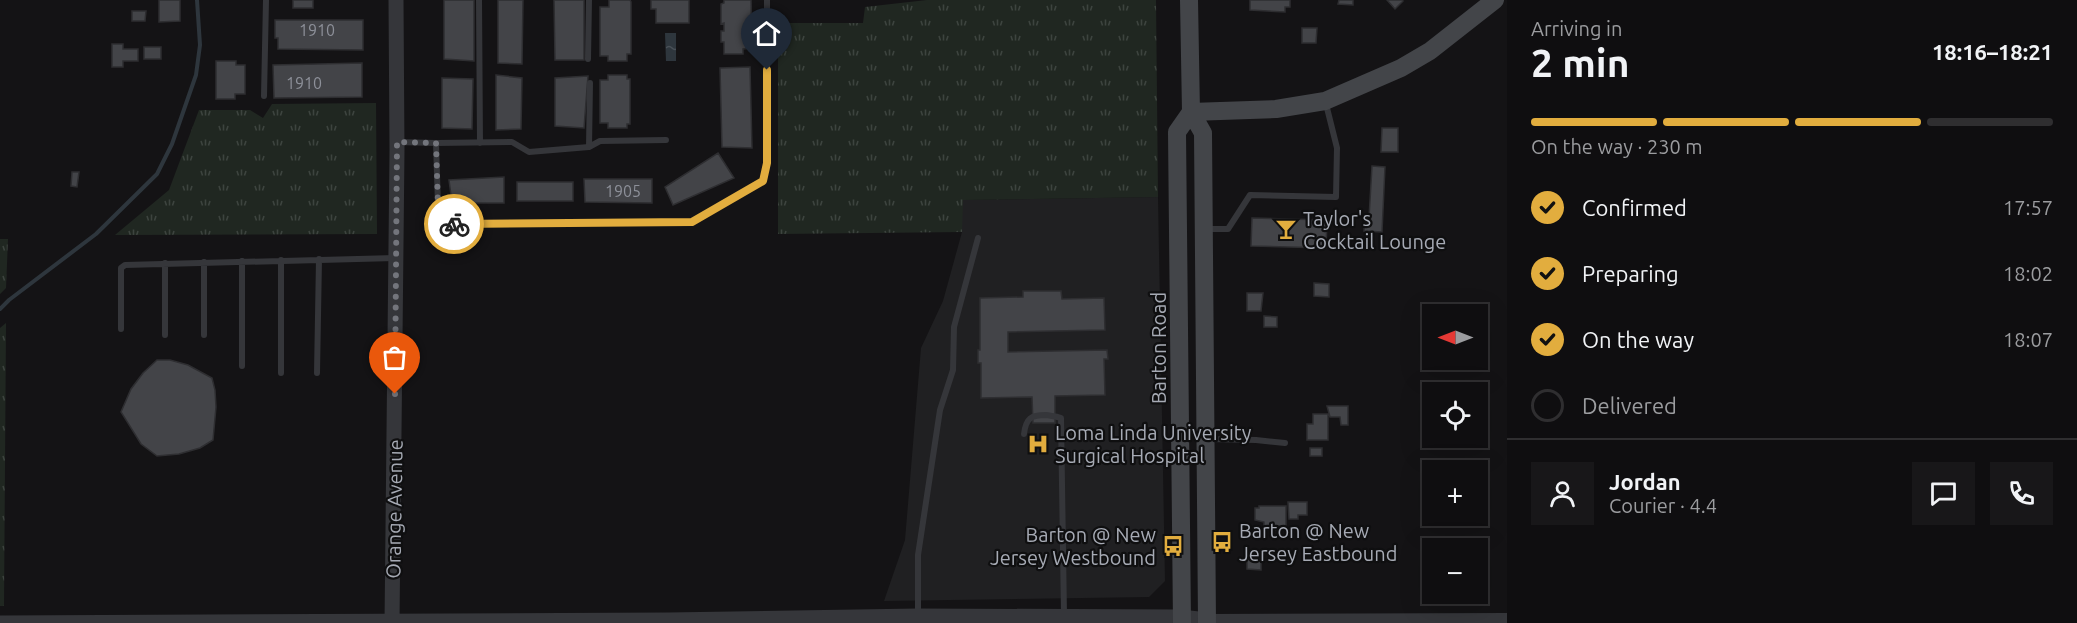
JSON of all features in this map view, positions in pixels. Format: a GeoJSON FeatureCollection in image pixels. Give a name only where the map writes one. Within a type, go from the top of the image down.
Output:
{"type":"FeatureCollection","features":[{"type":"Feature","properties":{"kind":"main road","name":"Barton Road"},"geometry":{"type":"LineString","coordinates":[[1189,0],[1191,112],[1203,133],[1207,621]]}},
{"type":"Feature","properties":{"kind":"main road"},"geometry":{"type":"LineString","coordinates":[[1191,112],[1276,109],[1325,101],[1401,68],[1431,51],[1495,0]]}},
{"type":"Feature","properties":{"kind":"main road","name":"Barton Road"},"geometry":{"type":"LineString","coordinates":[[1181,620],[1177,132],[1191,112]]}},
{"type":"Feature","properties":{"kind":"street","name":"Orange Avenue"},"geometry":{"type":"LineString","coordinates":[[392,622],[397,142],[396,0]]}},
{"type":"Feature","properties":{"kind":"street"},"geometry":{"type":"LineString","coordinates":[[0,623],[894,620],[918,616],[1064,616],[1207,621],[1507,619]]}},
{"type":"Feature","properties":{"kind":"lane"},"geometry":{"type":"LineString","coordinates":[[264,96],[266,0]]}},
{"type":"Feature","properties":{"kind":"lane"},"geometry":{"type":"LineString","coordinates":[[479,0],[480,142]]}},
{"type":"Feature","properties":{"kind":"lane"},"geometry":{"type":"LineString","coordinates":[[588,59],[589,0]]}},
{"type":"Feature","properties":{"kind":"lane"},"geometry":{"type":"LineString","coordinates":[[436,143],[438,206],[452,224],[692,222],[763,181],[767,163],[767,0]]}},
{"type":"Feature","properties":{"kind":"lane"},"geometry":{"type":"LineString","coordinates":[[589,147],[590,83]]}},
{"type":"Feature","properties":{"kind":"lane"},"geometry":{"type":"LineString","coordinates":[[1203,229],[1228,229],[1250,195],[1335,197],[1337,148],[1325,101]]}},
{"type":"Feature","properties":{"kind":"lane"},"geometry":{"type":"LineString","coordinates":[[397,142],[512,142],[529,152],[589,147],[600,141],[666,140]]}},
{"type":"Feature","properties":{"kind":"lane"},"geometry":{"type":"LineString","coordinates":[[918,616],[918,555],[940,410],[953,370],[954,327],[978,238]]}},
{"type":"Feature","properties":{"kind":"lane"},"geometry":{"type":"LineString","coordinates":[[121,328],[121,268],[125,265],[396,258]]}},
{"type":"Feature","properties":{"kind":"lane"},"geometry":{"type":"LineString","coordinates":[[317,373],[319,259]]}},
{"type":"Feature","properties":{"kind":"lane"},"geometry":{"type":"LineString","coordinates":[[280,373],[281,260]]}},
{"type":"Feature","properties":{"kind":"lane"},"geometry":{"type":"LineString","coordinates":[[242,261],[242,366]]}},
{"type":"Feature","properties":{"kind":"lane"},"geometry":{"type":"LineString","coordinates":[[204,262],[204,335]]}},
{"type":"Feature","properties":{"kind":"lane"},"geometry":{"type":"LineString","coordinates":[[165,263],[165,335]]}},
{"type":"Feature","properties":{"kind":"lane"},"geometry":{"type":"LineString","coordinates":[[1024,434],[1026,422],[1030,417],[1036,415],[1061,418],[1064,616]]}},
{"type":"Feature","properties":{"kind":"lane"},"geometry":{"type":"LineString","coordinates":[[1205,439],[1285,443]]}},
{"type":"Feature","properties":{"kind":"shaded area","name":"Loma Linda University Surgical Hospital"},"geometry":{"type":"Polygon","coordinates":[[[1158,197],[1165,581],[1149,597],[884,601],[905,540],[921,348],[943,301],[962,232],[962,200],[1158,197]]]}},
{"type":"Feature","properties":{"kind":"green space"},"geometry":{"type":"Polygon","coordinates":[[[927,0],[1156,0],[1158,197],[963,200],[962,232],[778,234],[776,23],[863,23],[865,7],[927,0]]]}},
{"type":"Feature","properties":{"kind":"green space"},"geometry":{"type":"Polygon","coordinates":[[[376,103],[377,234],[115,235],[169,190],[199,110],[250,110],[263,118],[272,104],[376,103]]]}},
{"type":"Feature","properties":{"kind":"green space"},"geometry":{"type":"Polygon","coordinates":[[[0,239],[8,239],[6,288],[0,294],[0,239]]]}},
{"type":"Feature","properties":{"kind":"green space"},"geometry":{"type":"Polygon","coordinates":[[[6,323],[4,606],[0,606],[0,328],[6,323]]]}},
{"type":"Feature","properties":{"kind":"water"},"geometry":{"type":"Polygon","coordinates":[[[665,33],[676,33],[676,61],[666,61],[665,33]]]}},
{"type":"Feature","properties":{"kind":"building"},"geometry":{"type":"Polygon","coordinates":[[[159,0],[180,0],[180,21],[159,22],[159,0]]]}},
{"type":"Feature","properties":{"kind":"building"},"geometry":{"type":"Polygon","coordinates":[[[293,0],[313,0],[313,8],[293,8],[293,0]]]}},
{"type":"Feature","properties":{"kind":"building"},"geometry":{"type":"Polygon","coordinates":[[[444,0],[474,0],[474,61],[444,59],[444,0]]]}},
{"type":"Feature","properties":{"kind":"building"},"geometry":{"type":"Polygon","coordinates":[[[498,0],[523,0],[522,64],[498,63],[498,0]]]}},
{"type":"Feature","properties":{"kind":"building"},"geometry":{"type":"Polygon","coordinates":[[[554,0],[584,0],[584,60],[555,60],[554,0]]]}},
{"type":"Feature","properties":{"kind":"building"},"geometry":{"type":"Polygon","coordinates":[[[609,0],[630,0],[631,2],[631,54],[627,54],[627,61],[608,61],[608,56],[600,56],[600,7],[609,7],[609,0]]]}},
{"type":"Feature","properties":{"kind":"building"},"geometry":{"type":"Polygon","coordinates":[[[651,0],[689,0],[689,23],[656,23],[656,9],[651,9],[651,0]]]}},
{"type":"Feature","properties":{"kind":"building"},"geometry":{"type":"Polygon","coordinates":[[[724,0],[751,0],[752,48],[743,49],[743,54],[724,54],[724,42],[721,42],[724,23],[721,24],[721,4],[724,0]]]}},
{"type":"Feature","properties":{"kind":"building"},"geometry":{"type":"Polygon","coordinates":[[[1250,0],[1290,0],[1290,7],[1285,7],[1285,12],[1250,10],[1250,0]]]}},
{"type":"Feature","properties":{"kind":"building"},"geometry":{"type":"Polygon","coordinates":[[[1339,0],[1353,0],[1353,5],[1338,4],[1339,0]]]}},
{"type":"Feature","properties":{"kind":"building"},"geometry":{"type":"Polygon","coordinates":[[[1387,0],[1402,0],[1403,1],[1395,9],[1387,0]]]}},
{"type":"Feature","properties":{"kind":"building"},"geometry":{"type":"Polygon","coordinates":[[[132,11],[146,11],[145,21],[132,21],[132,11]]]}},
{"type":"Feature","properties":{"kind":"building"},"geometry":{"type":"Polygon","coordinates":[[[275,20],[363,20],[363,50],[278,49],[278,38],[275,38],[275,20]]]}},
{"type":"Feature","properties":{"kind":"building"},"geometry":{"type":"Polygon","coordinates":[[[1302,28],[1317,28],[1316,43],[1302,43],[1302,28]]]}},
{"type":"Feature","properties":{"kind":"building"},"geometry":{"type":"Polygon","coordinates":[[[112,44],[123,44],[123,49],[138,49],[138,61],[123,61],[123,67],[112,67],[112,44]]]}},
{"type":"Feature","properties":{"kind":"building"},"geometry":{"type":"Polygon","coordinates":[[[144,47],[161,47],[161,59],[144,59],[144,47]]]}},
{"type":"Feature","properties":{"kind":"building"},"geometry":{"type":"Polygon","coordinates":[[[216,61],[236,61],[236,65],[245,65],[245,94],[235,94],[235,99],[216,99],[216,61]]]}},
{"type":"Feature","properties":{"kind":"building"},"geometry":{"type":"Polygon","coordinates":[[[362,63],[362,97],[274,98],[273,65],[362,63]]]}},
{"type":"Feature","properties":{"kind":"building"},"geometry":{"type":"Polygon","coordinates":[[[750,67],[752,148],[722,147],[720,68],[750,67]]]}},
{"type":"Feature","properties":{"kind":"building"},"geometry":{"type":"Polygon","coordinates":[[[496,75],[522,78],[521,129],[496,130],[496,75]]]}},
{"type":"Feature","properties":{"kind":"building"},"geometry":{"type":"Polygon","coordinates":[[[608,75],[627,75],[627,79],[630,79],[630,124],[627,124],[627,128],[608,128],[608,123],[600,123],[600,80],[608,80],[608,75]]]}},
{"type":"Feature","properties":{"kind":"building"},"geometry":{"type":"Polygon","coordinates":[[[588,76],[584,128],[555,126],[555,78],[588,76]]]}},
{"type":"Feature","properties":{"kind":"building"},"geometry":{"type":"Polygon","coordinates":[[[442,78],[473,79],[472,129],[442,128],[442,78]]]}},
{"type":"Feature","properties":{"kind":"building"},"geometry":{"type":"Polygon","coordinates":[[[1382,128],[1398,128],[1398,152],[1381,152],[1382,128]]]}},
{"type":"Feature","properties":{"kind":"building"},"geometry":{"type":"Polygon","coordinates":[[[718,153],[734,178],[673,205],[665,187],[718,153]]]}},
{"type":"Feature","properties":{"kind":"building"},"geometry":{"type":"Polygon","coordinates":[[[1372,166],[1385,167],[1382,232],[1364,231],[1365,218],[1369,218],[1372,166]]]}},
{"type":"Feature","properties":{"kind":"building"},"geometry":{"type":"Polygon","coordinates":[[[72,172],[79,172],[77,187],[71,186],[72,172]]]}},
{"type":"Feature","properties":{"kind":"building"},"geometry":{"type":"Polygon","coordinates":[[[504,177],[504,203],[452,203],[449,180],[504,177]]]}},
{"type":"Feature","properties":{"kind":"building"},"geometry":{"type":"Polygon","coordinates":[[[584,179],[652,179],[652,203],[585,202],[584,179]]]}},
{"type":"Feature","properties":{"kind":"building"},"geometry":{"type":"Polygon","coordinates":[[[517,182],[573,182],[573,201],[517,201],[517,182]]]}},
{"type":"Feature","properties":{"kind":"building"},"geometry":{"type":"Polygon","coordinates":[[[1252,218],[1327,220],[1326,248],[1251,246],[1252,218]]]}},
{"type":"Feature","properties":{"kind":"building"},"geometry":{"type":"Polygon","coordinates":[[[1314,283],[1329,284],[1329,297],[1314,296],[1314,283]]]}},
{"type":"Feature","properties":{"kind":"building"},"geometry":{"type":"Polygon","coordinates":[[[1023,291],[1061,291],[1062,299],[1104,298],[1105,330],[1008,332],[1008,352],[1107,350],[1108,359],[1104,359],[1105,395],[1055,396],[1055,423],[1033,423],[1032,397],[981,398],[981,363],[978,363],[980,298],[1023,297],[1023,291]]]}},
{"type":"Feature","properties":{"kind":"building"},"geometry":{"type":"Polygon","coordinates":[[[1247,293],[1263,293],[1261,311],[1247,311],[1247,293]]]}},
{"type":"Feature","properties":{"kind":"building"},"geometry":{"type":"Polygon","coordinates":[[[1264,316],[1277,317],[1277,327],[1264,327],[1264,316]]]}},
{"type":"Feature","properties":{"kind":"building"},"geometry":{"type":"Polygon","coordinates":[[[157,360],[170,360],[188,365],[212,378],[216,407],[213,440],[200,448],[179,454],[157,456],[141,444],[121,412],[131,389],[157,360]]]}},
{"type":"Feature","properties":{"kind":"building"},"geometry":{"type":"Polygon","coordinates":[[[1327,406],[1348,406],[1348,425],[1341,425],[1340,417],[1330,417],[1327,406]]]}},
{"type":"Feature","properties":{"kind":"building"},"geometry":{"type":"Polygon","coordinates":[[[1313,414],[1328,414],[1328,440],[1307,440],[1307,424],[1313,424],[1313,414]]]}},
{"type":"Feature","properties":{"kind":"building"},"geometry":{"type":"Polygon","coordinates":[[[1310,448],[1322,448],[1322,456],[1310,456],[1310,448]]]}},
{"type":"Feature","properties":{"kind":"building"},"geometry":{"type":"Polygon","coordinates":[[[1288,502],[1307,502],[1307,515],[1298,515],[1298,519],[1289,519],[1288,502]]]}},
{"type":"Feature","properties":{"kind":"building"},"geometry":{"type":"Polygon","coordinates":[[[1286,506],[1286,526],[1277,526],[1276,530],[1264,530],[1264,522],[1255,520],[1255,508],[1286,506]]]}},
{"type":"Feature","properties":{"kind":"building"},"geometry":{"type":"Polygon","coordinates":[[[1247,556],[1261,556],[1261,570],[1247,569],[1247,556]]]}},
{"type":"Feature","properties":{"kind":"waterway"},"geometry":{"type":"LineString","coordinates":[[0,309],[96,234],[157,174],[172,144],[196,75],[200,45],[197,0]]}},
{"type":"Feature","properties":{"kind":"way so far"},"geometry":{"type":"LineString","coordinates":[[395,394],[397,142],[436,143],[438,206],[454,224]]}},
{"type":"Feature","properties":{"kind":"place","name":"Taylor's Cocktail Lounge"},"geometry":{"type":"Point","coordinates":[1286,229]}},
{"type":"Feature","properties":{"kind":"place","name":"Loma Linda University Surgical Hospital"},"geometry":{"type":"Point","coordinates":[1038,444]}},
{"type":"Feature","properties":{"kind":"place","name":"Barton @ New Jersey Eastbound"},"geometry":{"type":"Point","coordinates":[1222,542]}},
{"type":"Feature","properties":{"kind":"place","name":"Barton @ New Jersey Westbound"},"geometry":{"type":"Point","coordinates":[1173,546]}},
{"type":"Feature","properties":{"kind":"route"},"geometry":{"type":"LineString","coordinates":[[454,224],[692,222],[763,181],[767,163],[767,70]]}}]}
